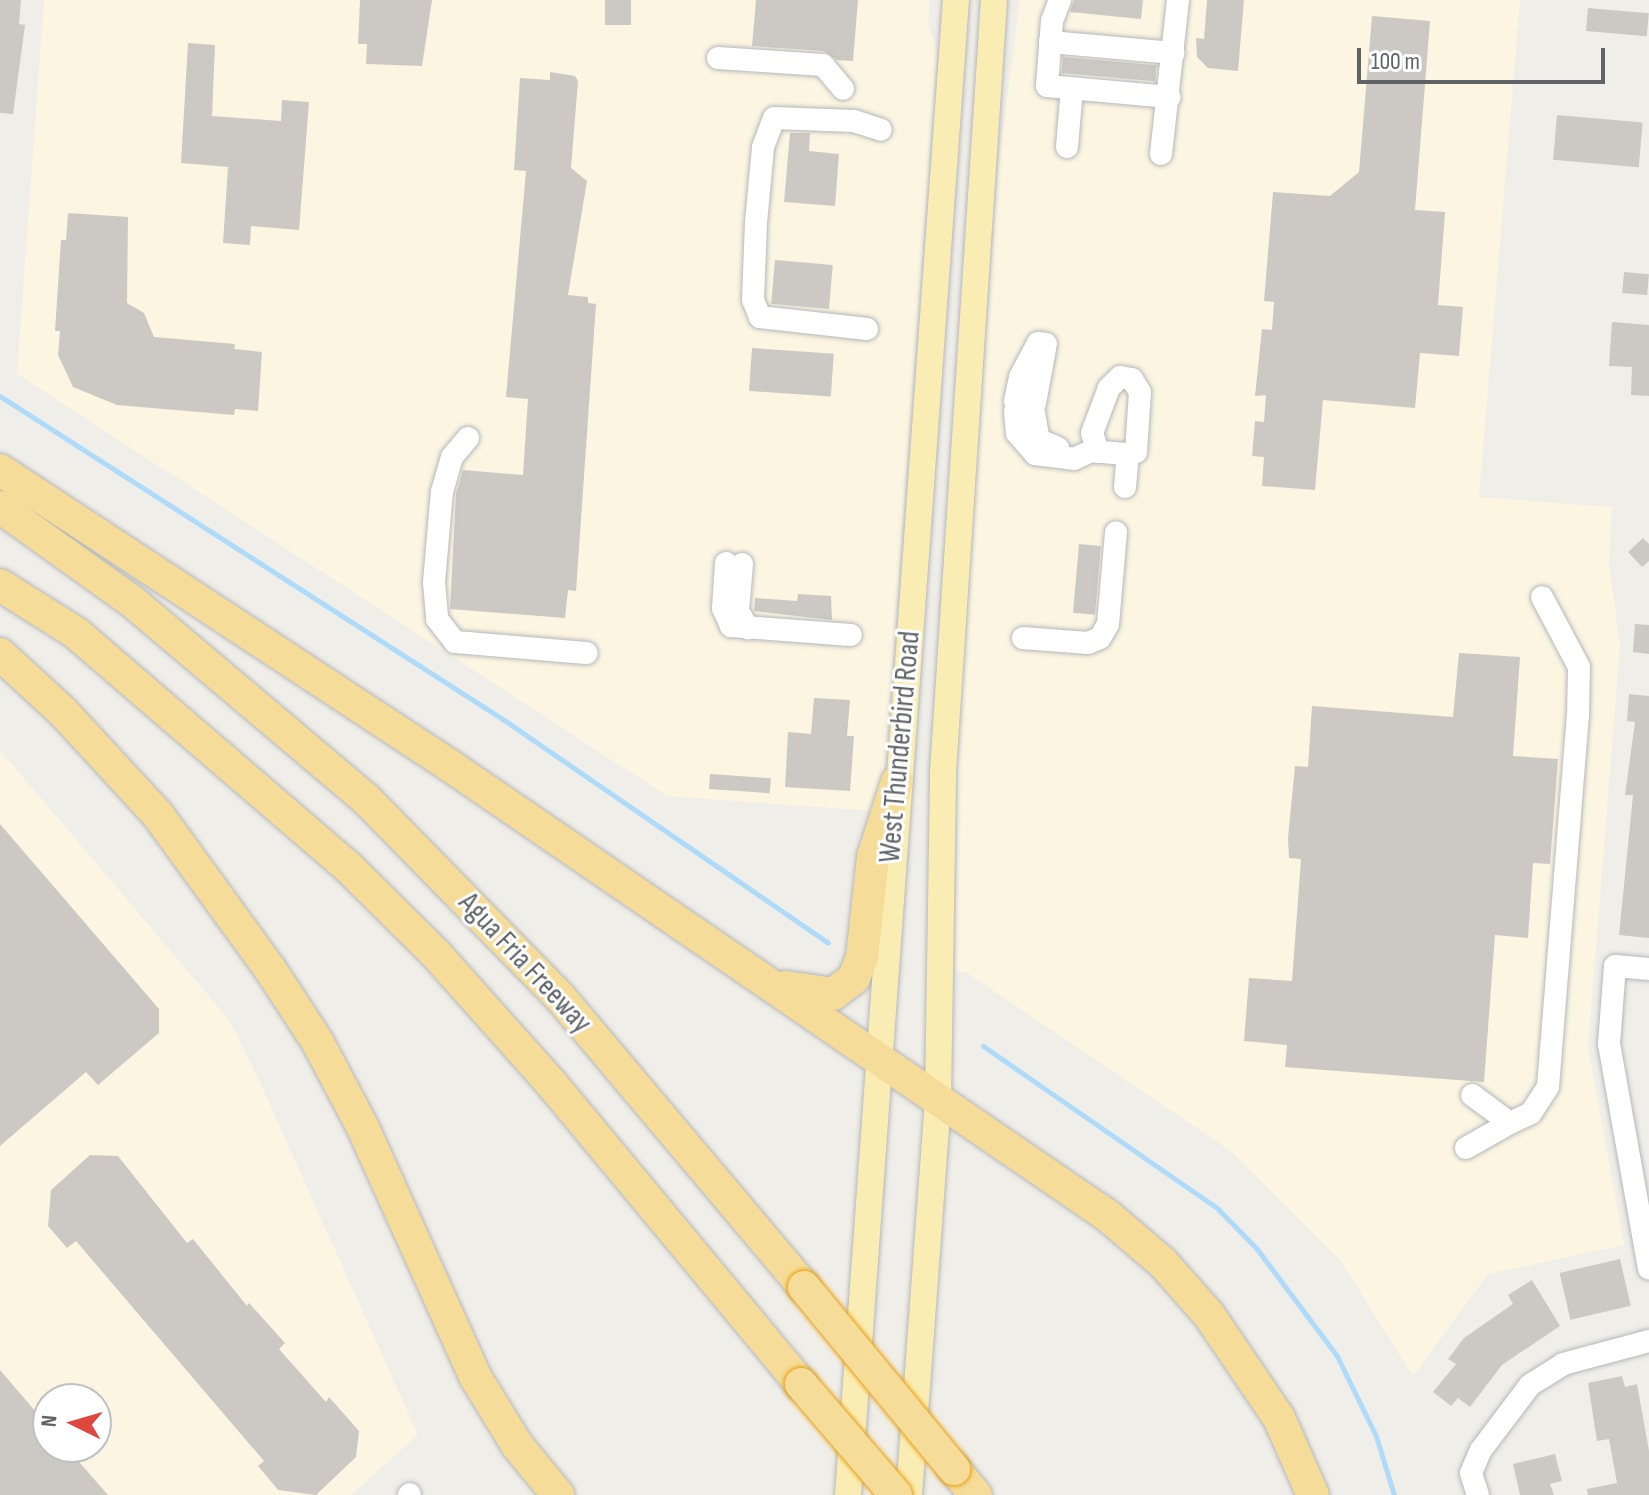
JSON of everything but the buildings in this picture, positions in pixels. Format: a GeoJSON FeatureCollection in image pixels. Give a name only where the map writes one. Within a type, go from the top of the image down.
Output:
{"type":"FeatureCollection","features":[{"type":"Feature","properties":{"kind":"highway"},"geometry":{"type":"LineString","coordinates":[[0,470],[774,984],[1108,1216],[1163,1263],[1209,1315],[1279,1418],[1313,1495]]}},
{"type":"Feature","properties":{"kind":"highway","name":"Agua Fria Freeway"},"geometry":{"type":"LineString","coordinates":[[0,507],[134,603],[366,799],[559,996],[976,1495]]}},
{"type":"Feature","properties":{"kind":"highway","name":"Agua Fria Freeway"},"geometry":{"type":"LineString","coordinates":[[0,585],[87,643],[346,865],[436,954],[551,1083],[896,1495]]}},
{"type":"Feature","properties":{"kind":"highway"},"geometry":{"type":"LineString","coordinates":[[0,654],[63,712],[158,815],[270,969],[363,1128],[476,1378],[517,1445],[558,1495]]}},
{"type":"Feature","properties":{"kind":"highway"},"geometry":{"type":"LineString","coordinates":[[774,984],[833,994],[854,978],[862,957],[873,857],[897,782]]}},
{"type":"Feature","properties":{"kind":"main road","name":"West Thunderbird Road"},"geometry":{"type":"LineString","coordinates":[[848,1495],[897,782],[956,0]]}},
{"type":"Feature","properties":{"kind":"main road","name":"West Thunderbird Road"},"geometry":{"type":"LineString","coordinates":[[909,1495],[938,1098],[943,772],[994,0]]}},
{"type":"Feature","properties":{"kind":"street"},"geometry":{"type":"LineString","coordinates":[[1161,154],[1170,97],[1178,0]]}},
{"type":"Feature","properties":{"kind":"street"},"geometry":{"type":"LineString","coordinates":[[1170,97],[1047,86],[1053,16],[1174,53]]}},
{"type":"Feature","properties":{"kind":"street"},"geometry":{"type":"LineString","coordinates":[[718,58],[823,65],[843,89]]}},
{"type":"Feature","properties":{"kind":"street"},"geometry":{"type":"LineString","coordinates":[[1067,147],[1072,88]]}},
{"type":"Feature","properties":{"kind":"street"},"geometry":{"type":"LineString","coordinates":[[867,329],[760,317],[753,300],[756,223],[763,147],[774,118],[854,121],[881,130]]}},
{"type":"Feature","properties":{"kind":"street"},"geometry":{"type":"LineString","coordinates":[[1025,407],[1020,440],[1035,454],[1074,459],[1095,452],[1128,454],[1136,452],[1140,392],[1137,382],[1127,377],[1114,380],[1092,433],[1095,452]]}},
{"type":"Feature","properties":{"kind":"street"},"geometry":{"type":"LineString","coordinates":[[468,438],[452,457],[442,491],[434,582],[437,619],[455,642],[587,653]]}},
{"type":"Feature","properties":{"kind":"street"},"geometry":{"type":"LineString","coordinates":[[1125,487],[1128,454]]}},
{"type":"Feature","properties":{"kind":"street"},"geometry":{"type":"LineString","coordinates":[[1023,638],[1088,643],[1100,638],[1108,624],[1116,532]]}},
{"type":"Feature","properties":{"kind":"street"},"geometry":{"type":"LineString","coordinates":[[734,564],[738,611],[750,630],[851,635]]}},
{"type":"Feature","properties":{"kind":"street"},"geometry":{"type":"LineString","coordinates":[[1466,1148],[1531,1113],[1548,1087],[1578,716],[1579,667],[1542,597]]}},
{"type":"Feature","properties":{"kind":"street"},"geometry":{"type":"LineString","coordinates":[[1649,969],[1615,966],[1610,1068],[1649,1268]]}},
{"type":"Feature","properties":{"kind":"street"},"geometry":{"type":"LineString","coordinates":[[1472,1095],[1510,1123]]}},
{"type":"Feature","properties":{"kind":"street"},"geometry":{"type":"LineString","coordinates":[[1478,1495],[1471,1473],[1481,1450],[1530,1385],[1563,1364],[1649,1341]]}},
{"type":"Feature","properties":{"kind":"shaded area"},"geometry":{"type":"Polygon","coordinates":[[[44,0],[930,0],[928,25],[937,51],[883,785],[872,811],[667,796],[17,374],[44,0]]]}},
{"type":"Feature","properties":{"kind":"shaded area"},"geometry":{"type":"Polygon","coordinates":[[[1020,0],[1520,0],[1479,497],[1612,507],[1609,563],[1620,646],[1588,1048],[1624,1245],[1488,1274],[1413,1376],[1340,1260],[1229,1150],[966,972],[955,972],[958,746],[973,519],[998,169],[1020,0]]]}},
{"type":"Feature","properties":{"kind":"shaded area"},"geometry":{"type":"Polygon","coordinates":[[[0,750],[230,1021],[258,1078],[418,1435],[351,1495],[0,1495],[0,750]]]}},
{"type":"Feature","properties":{"kind":"waterway"},"geometry":{"type":"LineString","coordinates":[[0,396],[504,720],[828,943]]}},
{"type":"Feature","properties":{"kind":"waterway"},"geometry":{"type":"LineString","coordinates":[[983,1046],[1218,1209],[1257,1249],[1337,1356],[1376,1436],[1394,1495]]}}]}
